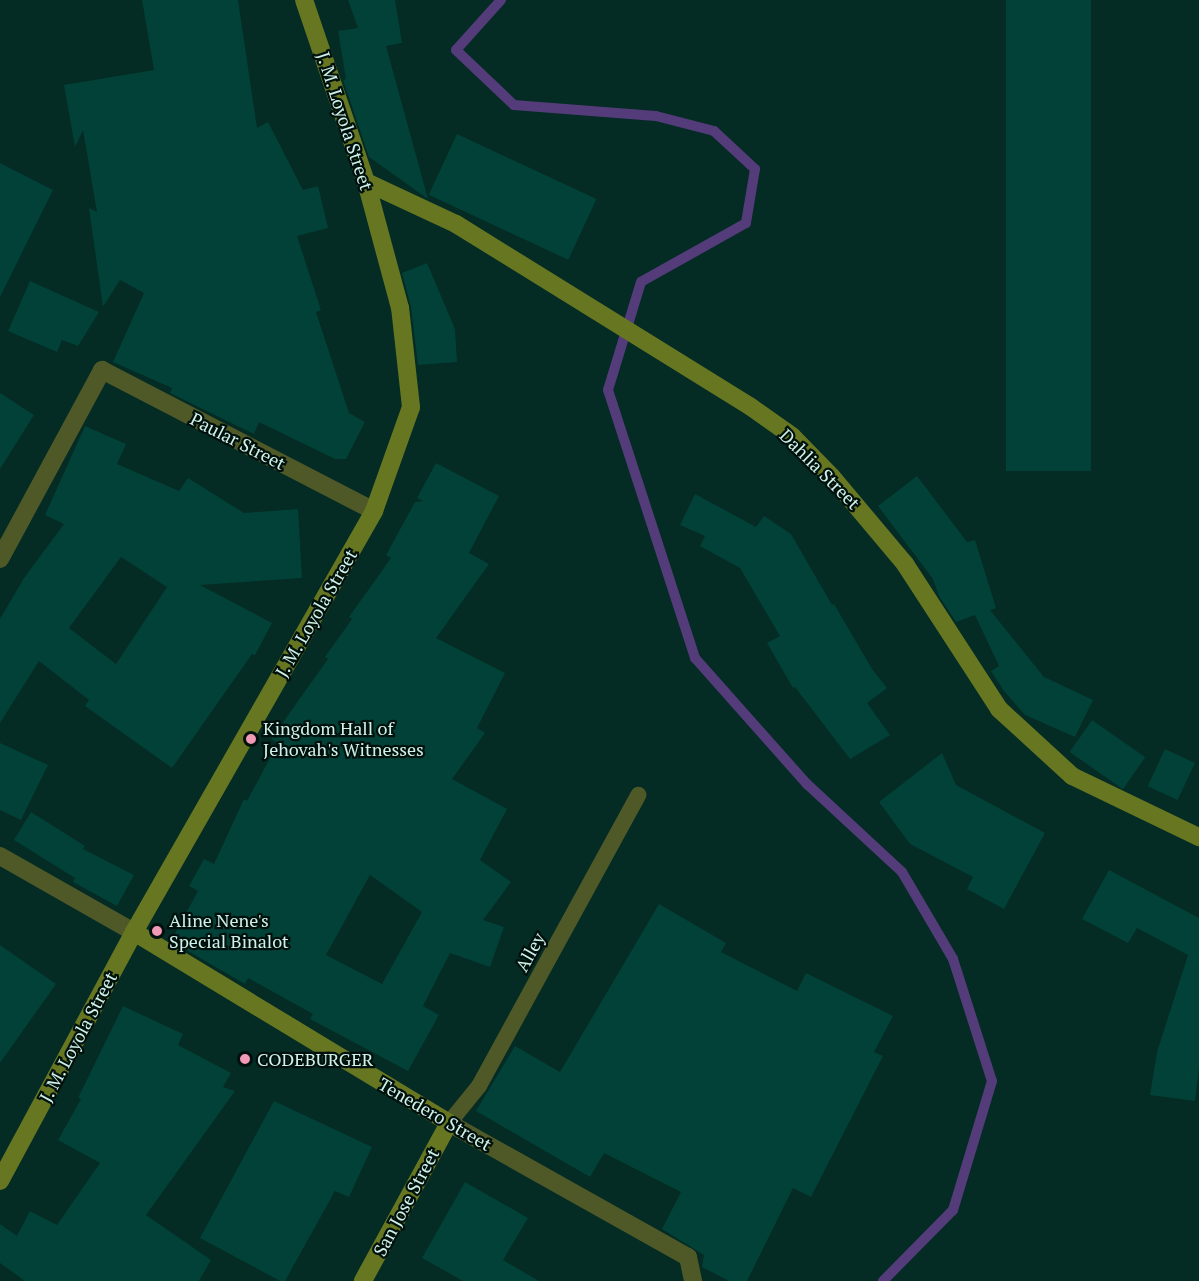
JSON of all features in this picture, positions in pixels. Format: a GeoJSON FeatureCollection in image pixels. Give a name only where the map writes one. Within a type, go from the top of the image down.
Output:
{"type":"FeatureCollection","features":[{"type":"Feature","properties":{"kind":"main road","name":"J. M. Loyola Street"},"geometry":{"type":"LineString","coordinates":[[0,1181],[134,932],[374,511],[411,407],[400,308],[366,182],[304,0]]}},
{"type":"Feature","properties":{"kind":"main road","name":"Dahlia Street"},"geometry":{"type":"LineString","coordinates":[[366,182],[456,224],[692,370],[792,436],[832,477],[906,564],[999,709],[1072,776],[1199,837]]}},
{"type":"Feature","properties":{"kind":"main road","name":"Tenedero Street"},"geometry":{"type":"LineString","coordinates":[[134,932],[449,1123]]}},
{"type":"Feature","properties":{"kind":"main road","name":"San Jose Street"},"geometry":{"type":"LineString","coordinates":[[363,1281],[449,1123]]}},
{"type":"Feature","properties":{"kind":"street","name":"Paular Street"},"geometry":{"type":"LineString","coordinates":[[0,559],[102,370],[374,511]]}},
{"type":"Feature","properties":{"kind":"street","name":"Tenedero Street"},"geometry":{"type":"LineString","coordinates":[[0,856],[134,932]]}},
{"type":"Feature","properties":{"kind":"street","name":"Tenedero Street"},"geometry":{"type":"LineString","coordinates":[[449,1123],[688,1257],[693,1281]]}},
{"type":"Feature","properties":{"kind":"lane","name":"Alley"},"geometry":{"type":"LineString","coordinates":[[449,1123],[479,1086],[638,795]]}},
{"type":"Feature","properties":{"kind":"building"},"geometry":{"type":"Polygon","coordinates":[[[142,0],[238,0],[257,128],[268,122],[303,190],[318,186],[328,228],[297,236],[321,310],[316,312],[349,413],[365,422],[346,459],[335,459],[259,422],[254,434],[170,393],[172,388],[113,362],[144,293],[120,280],[103,307],[89,208],[97,212],[83,130],[75,147],[64,85],[154,70],[142,0]]]}},
{"type":"Feature","properties":{"kind":"building"},"geometry":{"type":"Polygon","coordinates":[[[348,0],[395,0],[402,43],[386,46],[428,199],[369,157],[343,80],[346,79],[338,31],[358,28],[348,0]]]}},
{"type":"Feature","properties":{"kind":"building"},"geometry":{"type":"Polygon","coordinates":[[[1006,0],[1091,0],[1091,471],[1006,471],[1006,0]]]}},
{"type":"Feature","properties":{"kind":"building"},"geometry":{"type":"Polygon","coordinates":[[[457,134],[597,199],[568,260],[429,195],[457,134]]]}},
{"type":"Feature","properties":{"kind":"building"},"geometry":{"type":"Polygon","coordinates":[[[0,163],[53,190],[0,297],[0,163]]]}},
{"type":"Feature","properties":{"kind":"building"},"geometry":{"type":"Polygon","coordinates":[[[427,263],[455,329],[457,362],[418,365],[411,307],[402,273],[427,263]]]}},
{"type":"Feature","properties":{"kind":"building"},"geometry":{"type":"Polygon","coordinates":[[[30,281],[99,312],[78,346],[62,340],[57,352],[8,331],[30,281]]]}},
{"type":"Feature","properties":{"kind":"building"},"geometry":{"type":"Polygon","coordinates":[[[0,393],[34,415],[0,469],[0,393]]]}},
{"type":"Feature","properties":{"kind":"building"},"geometry":{"type":"Polygon","coordinates":[[[85,426],[126,444],[117,464],[179,491],[188,478],[244,513],[298,509],[302,578],[200,585],[272,623],[255,655],[252,654],[172,768],[85,706],[89,700],[39,661],[0,723],[0,619],[24,578],[64,524],[45,515],[85,426]],[[121,557],[69,628],[116,664],[167,587],[121,557]]]}},
{"type":"Feature","properties":{"kind":"building"},"geometry":{"type":"Polygon","coordinates":[[[436,463],[499,496],[469,553],[489,564],[436,638],[505,673],[477,728],[485,733],[452,779],[507,809],[480,860],[511,882],[483,920],[504,927],[490,967],[450,953],[423,1006],[439,1015],[408,1071],[310,1019],[313,1014],[248,978],[245,984],[171,941],[198,891],[189,886],[204,859],[214,864],[244,799],[247,801],[278,743],[271,739],[328,659],[325,657],[352,619],[349,617],[391,558],[386,555],[415,502],[423,501],[417,498],[436,463]],[[370,875],[326,955],[382,984],[422,912],[370,875]]]}},
{"type":"Feature","properties":{"kind":"building"},"geometry":{"type":"Polygon","coordinates":[[[917,476],[967,542],[975,540],[996,608],[990,610],[1044,677],[1093,700],[1075,737],[1025,715],[1004,691],[991,671],[999,666],[975,615],[956,622],[939,596],[933,579],[878,506],[917,476]]]}},
{"type":"Feature","properties":{"kind":"building"},"geometry":{"type":"Polygon","coordinates":[[[695,494],[756,527],[764,516],[791,534],[832,605],[834,604],[872,669],[887,688],[867,703],[890,735],[850,759],[795,687],[793,688],[767,643],[780,636],[740,568],[700,546],[705,536],[680,525],[695,494]]]}},
{"type":"Feature","properties":{"kind":"building"},"geometry":{"type":"Polygon","coordinates":[[[1092,720],[1145,757],[1123,789],[1070,752],[1092,720]]]}},
{"type":"Feature","properties":{"kind":"building"},"geometry":{"type":"Polygon","coordinates":[[[0,743],[48,765],[21,820],[0,810],[0,743]]]}},
{"type":"Feature","properties":{"kind":"building"},"geometry":{"type":"Polygon","coordinates":[[[1165,749],[1195,763],[1178,800],[1148,786],[1165,749]]]}},
{"type":"Feature","properties":{"kind":"building"},"geometry":{"type":"Polygon","coordinates":[[[942,753],[956,785],[1045,833],[1004,909],[967,889],[973,877],[910,844],[879,802],[942,753]]]}},
{"type":"Feature","properties":{"kind":"building"},"geometry":{"type":"Polygon","coordinates":[[[31,812],[85,846],[83,849],[134,875],[117,906],[73,882],[75,878],[14,840],[31,812]]]}},
{"type":"Feature","properties":{"kind":"building"},"geometry":{"type":"Polygon","coordinates":[[[1109,870],[1199,918],[1199,1068],[1195,1101],[1150,1095],[1157,1052],[1188,955],[1137,928],[1128,943],[1082,919],[1109,870]]]}},
{"type":"Feature","properties":{"kind":"building"},"geometry":{"type":"Polygon","coordinates":[[[659,904],[726,943],[721,952],[797,991],[806,973],[893,1016],[874,1052],[883,1056],[811,1197],[793,1188],[747,1281],[729,1281],[702,1267],[704,1255],[662,1229],[681,1192],[604,1153],[590,1177],[476,1111],[515,1046],[560,1072],[659,904]]]}},
{"type":"Feature","properties":{"kind":"building"},"geometry":{"type":"Polygon","coordinates":[[[0,945],[56,984],[0,1063],[0,945]]]}},
{"type":"Feature","properties":{"kind":"building"},"geometry":{"type":"Polygon","coordinates":[[[123,1006],[183,1034],[178,1045],[231,1073],[223,1087],[235,1091],[146,1215],[211,1260],[199,1281],[25,1281],[0,1263],[0,1224],[17,1236],[30,1211],[57,1225],[100,1163],[58,1140],[81,1099],[78,1098],[123,1006]]]}},
{"type":"Feature","properties":{"kind":"building"},"geometry":{"type":"Polygon","coordinates":[[[274,1101],[372,1147],[349,1197],[335,1191],[285,1281],[280,1281],[200,1238],[274,1101]]]}},
{"type":"Feature","properties":{"kind":"building"},"geometry":{"type":"Polygon","coordinates":[[[465,1182],[528,1218],[503,1260],[539,1281],[463,1281],[422,1258],[465,1182]]]}},
{"type":"Feature","properties":{"kind":"waterway"},"geometry":{"type":"LineString","coordinates":[[501,0],[456,50],[514,105],[656,116],[714,131],[755,169],[746,223],[641,282],[608,390],[695,658],[807,784],[902,872],[953,959],[992,1081],[953,1210],[883,1281]]}},
{"type":"Feature","properties":{"kind":"place","name":"Kingdom Hall of Jehovah's Witnesses"},"geometry":{"type":"Point","coordinates":[251,739]}},
{"type":"Feature","properties":{"kind":"place","name":"Aline Nene's Special Binalot"},"geometry":{"type":"Point","coordinates":[157,931]}},
{"type":"Feature","properties":{"kind":"place","name":"CODEBURGER"},"geometry":{"type":"Point","coordinates":[245,1059]}}]}
